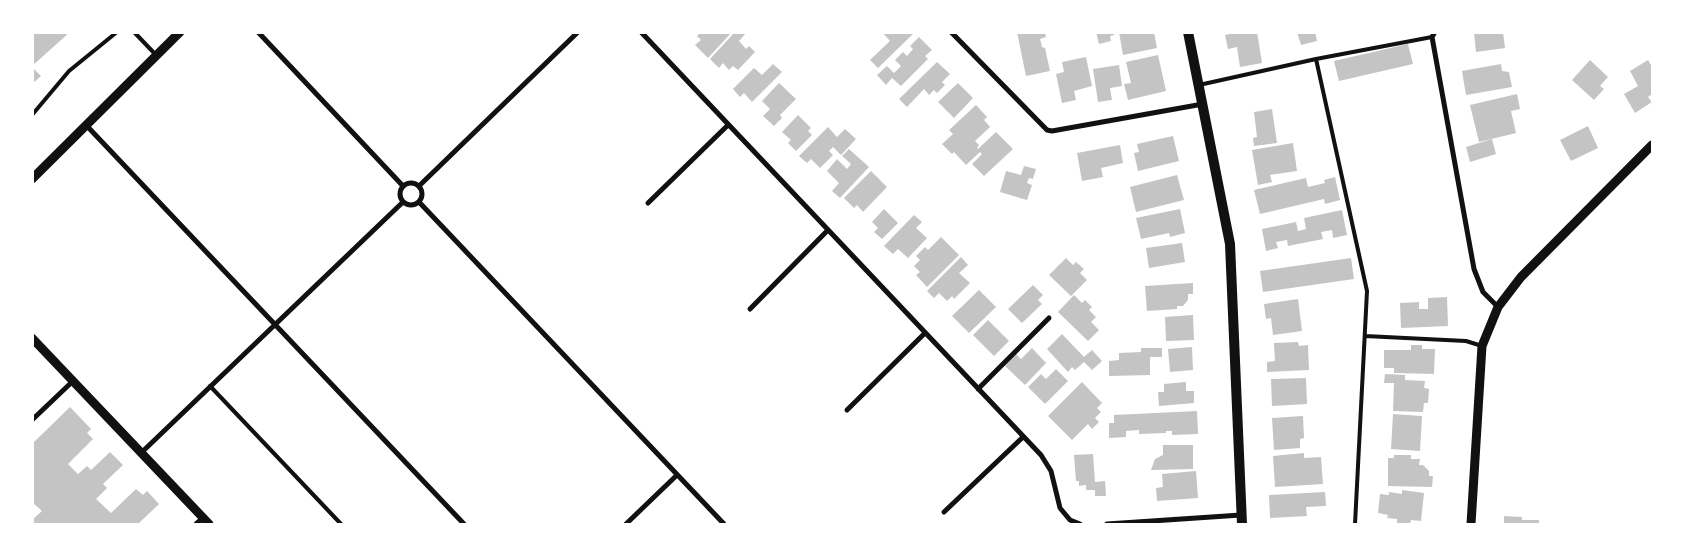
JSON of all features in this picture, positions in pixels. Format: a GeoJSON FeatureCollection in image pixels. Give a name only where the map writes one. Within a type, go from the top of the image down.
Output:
{"type":"FeatureCollection","features":[{"type":"Feature","properties":{"kind":"main road"},"geometry":{"type":"LineString","coordinates":[[1188,32],[1230,244],[1242,520]]}},
{"type":"Feature","properties":{"kind":"street"},"geometry":{"type":"LineString","coordinates":[[32,178],[180,32]]}},
{"type":"Feature","properties":{"kind":"street"},"geometry":{"type":"LineString","coordinates":[[258,32],[403,186]]}},
{"type":"Feature","properties":{"kind":"street"},"geometry":{"type":"LineString","coordinates":[[419,186],[578,32]]}},
{"type":"Feature","properties":{"kind":"street"},"geometry":{"type":"LineString","coordinates":[[640,32],[1046,462],[1051,471],[1060,508],[1069,522],[1080,524]]}},
{"type":"Feature","properties":{"kind":"street"},"geometry":{"type":"LineString","coordinates":[[952,32],[1047,130],[1052,131],[1203,104]]}},
{"type":"Feature","properties":{"kind":"street"},"geometry":{"type":"LineString","coordinates":[[1433,35],[1474,268],[1483,292],[1498,307]]}},
{"type":"Feature","properties":{"kind":"street"},"geometry":{"type":"LineString","coordinates":[[86,125],[464,524]]}},
{"type":"Feature","properties":{"kind":"street"},"geometry":{"type":"LineString","coordinates":[[648,204],[728,125]]}},
{"type":"Feature","properties":{"kind":"street"},"geometry":{"type":"LineString","coordinates":[[1472,524],[1482,346],[1498,307],[1521,277],[1652,146]]}},
{"type":"Feature","properties":{"kind":"street"},"geometry":{"type":"LineString","coordinates":[[410,183],[419,186],[422,192],[419,202],[413,205],[404,202],[400,196],[403,186],[410,183]]}},
{"type":"Feature","properties":{"kind":"street"},"geometry":{"type":"LineString","coordinates":[[141,453],[404,202]]}},
{"type":"Feature","properties":{"kind":"street"},"geometry":{"type":"LineString","coordinates":[[419,202],[724,524]]}},
{"type":"Feature","properties":{"kind":"street"},"geometry":{"type":"LineString","coordinates":[[750,308],[828,230]]}},
{"type":"Feature","properties":{"kind":"street"},"geometry":{"type":"LineString","coordinates":[[978,389],[1049,318]]}},
{"type":"Feature","properties":{"kind":"street"},"geometry":{"type":"LineString","coordinates":[[846,410],[925,333]]}},
{"type":"Feature","properties":{"kind":"street"},"geometry":{"type":"LineString","coordinates":[[32,338],[141,453],[203,522]]}},
{"type":"Feature","properties":{"kind":"street"},"geometry":{"type":"LineString","coordinates":[[32,420],[73,381]]}},
{"type":"Feature","properties":{"kind":"street"},"geometry":{"type":"LineString","coordinates":[[944,512],[1023,437]]}},
{"type":"Feature","properties":{"kind":"street"},"geometry":{"type":"LineString","coordinates":[[626,524],[677,475]]}},
{"type":"Feature","properties":{"kind":"street"},"geometry":{"type":"LineString","coordinates":[[1107,524],[1242,520]]}},
{"type":"Feature","properties":{"kind":"lane"},"geometry":{"type":"LineString","coordinates":[[32,115],[68,71],[117,32]]}},
{"type":"Feature","properties":{"kind":"lane"},"geometry":{"type":"LineString","coordinates":[[134,32],[156,55]]}},
{"type":"Feature","properties":{"kind":"lane"},"geometry":{"type":"LineString","coordinates":[[1199,85],[1433,35]]}},
{"type":"Feature","properties":{"kind":"lane"},"geometry":{"type":"LineString","coordinates":[[1316,59],[1367,291],[1355,524]]}},
{"type":"Feature","properties":{"kind":"lane"},"geometry":{"type":"LineString","coordinates":[[1365,336],[1466,341],[1482,346]]}},
{"type":"Feature","properties":{"kind":"lane"},"geometry":{"type":"LineString","coordinates":[[210,386],[341,524]]}},
{"type":"Feature","properties":{"kind":"building"},"geometry":{"type":"Polygon","coordinates":[[[35,32],[70,32],[32,66],[32,35],[35,32]]]}},
{"type":"Feature","properties":{"kind":"building"},"geometry":{"type":"Polygon","coordinates":[[[701,32],[732,32],[708,58],[695,45],[701,40],[697,36],[701,32]]]}},
{"type":"Feature","properties":{"kind":"building"},"geometry":{"type":"Polygon","coordinates":[[[735,32],[746,33],[739,41],[746,49],[749,46],[755,52],[738,70],[733,66],[729,70],[723,63],[719,68],[710,59],[735,32]]]}},
{"type":"Feature","properties":{"kind":"building"},"geometry":{"type":"Polygon","coordinates":[[[882,32],[915,32],[878,68],[870,60],[890,41],[882,32]]]}},
{"type":"Feature","properties":{"kind":"building"},"geometry":{"type":"Polygon","coordinates":[[[1017,32],[1045,32],[1046,37],[1040,39],[1042,47],[1045,48],[1050,71],[1026,76],[1017,32]]]}},
{"type":"Feature","properties":{"kind":"building"},"geometry":{"type":"Polygon","coordinates":[[[1096,32],[1114,32],[1114,35],[1110,36],[1111,41],[1099,44],[1096,32]]]}},
{"type":"Feature","properties":{"kind":"building"},"geometry":{"type":"Polygon","coordinates":[[[1119,32],[1154,32],[1157,48],[1123,55],[1119,32]]]}},
{"type":"Feature","properties":{"kind":"building"},"geometry":{"type":"Polygon","coordinates":[[[1239,32],[1257,32],[1262,63],[1240,67],[1237,47],[1228,49],[1225,35],[1239,32]]]}},
{"type":"Feature","properties":{"kind":"building"},"geometry":{"type":"Polygon","coordinates":[[[1297,32],[1315,32],[1317,41],[1301,45],[1297,32]]]}},
{"type":"Feature","properties":{"kind":"building"},"geometry":{"type":"Polygon","coordinates":[[[1474,32],[1503,32],[1505,48],[1476,52],[1474,32]]]}},
{"type":"Feature","properties":{"kind":"building"},"geometry":{"type":"Polygon","coordinates":[[[919,37],[932,50],[925,56],[928,59],[901,86],[892,78],[886,85],[877,75],[887,66],[894,73],[901,66],[895,60],[903,52],[907,56],[913,49],[910,46],[919,37]]]}},
{"type":"Feature","properties":{"kind":"building"},"geometry":{"type":"Polygon","coordinates":[[[1408,44],[1413,64],[1339,81],[1334,61],[1408,44]]]}},
{"type":"Feature","properties":{"kind":"building"},"geometry":{"type":"Polygon","coordinates":[[[1158,55],[1166,91],[1128,100],[1124,84],[1131,83],[1126,62],[1158,55]]]}},
{"type":"Feature","properties":{"kind":"building"},"geometry":{"type":"Polygon","coordinates":[[[1086,57],[1092,86],[1074,91],[1076,100],[1062,103],[1056,74],[1064,72],[1062,62],[1086,57]]]}},
{"type":"Feature","properties":{"kind":"building"},"geometry":{"type":"Polygon","coordinates":[[[1590,60],[1608,77],[1600,86],[1604,89],[1594,100],[1572,80],[1590,60]]]}},
{"type":"Feature","properties":{"kind":"building"},"geometry":{"type":"Polygon","coordinates":[[[1648,60],[1652,67],[1652,94],[1648,97],[1652,102],[1635,113],[1624,94],[1638,86],[1630,71],[1648,60]]]}},
{"type":"Feature","properties":{"kind":"building"},"geometry":{"type":"Polygon","coordinates":[[[937,62],[950,74],[942,82],[945,85],[937,93],[934,90],[929,95],[924,89],[907,107],[899,99],[937,62]]]}},
{"type":"Feature","properties":{"kind":"building"},"geometry":{"type":"Polygon","coordinates":[[[773,64],[782,72],[752,102],[744,93],[740,97],[733,89],[754,68],[762,75],[773,64]]]}},
{"type":"Feature","properties":{"kind":"building"},"geometry":{"type":"Polygon","coordinates":[[[1501,64],[1502,71],[1509,72],[1512,87],[1466,95],[1462,71],[1501,64]]]}},
{"type":"Feature","properties":{"kind":"building"},"geometry":{"type":"Polygon","coordinates":[[[1119,65],[1122,86],[1110,88],[1112,100],[1098,102],[1093,69],[1119,65]]]}},
{"type":"Feature","properties":{"kind":"building"},"geometry":{"type":"Polygon","coordinates":[[[32,67],[41,76],[32,84],[32,67]]]}},
{"type":"Feature","properties":{"kind":"building"},"geometry":{"type":"Polygon","coordinates":[[[779,83],[796,99],[780,115],[782,118],[774,126],[763,116],[770,109],[762,101],[779,83]]]}},
{"type":"Feature","properties":{"kind":"building"},"geometry":{"type":"Polygon","coordinates":[[[958,83],[973,98],[954,118],[938,102],[958,83]]]}},
{"type":"Feature","properties":{"kind":"building"},"geometry":{"type":"Polygon","coordinates":[[[1517,94],[1520,109],[1511,111],[1516,133],[1479,142],[1470,105],[1517,94]]]}},
{"type":"Feature","properties":{"kind":"building"},"geometry":{"type":"Polygon","coordinates":[[[976,105],[987,117],[984,120],[990,127],[975,141],[979,145],[977,148],[996,132],[1013,149],[984,176],[972,164],[982,154],[980,152],[966,165],[954,152],[952,154],[942,144],[953,134],[949,130],[976,105]]]}},
{"type":"Feature","properties":{"kind":"building"},"geometry":{"type":"Polygon","coordinates":[[[1272,109],[1277,143],[1254,146],[1253,138],[1257,137],[1254,112],[1272,109]]]}},
{"type":"Feature","properties":{"kind":"building"},"geometry":{"type":"Polygon","coordinates":[[[798,115],[811,128],[808,131],[812,135],[796,151],[788,143],[791,140],[782,132],[798,115]]]}},
{"type":"Feature","properties":{"kind":"building"},"geometry":{"type":"Polygon","coordinates":[[[1588,126],[1598,148],[1571,161],[1560,140],[1588,126]]]}},
{"type":"Feature","properties":{"kind":"building"},"geometry":{"type":"Polygon","coordinates":[[[828,127],[837,137],[845,129],[856,139],[841,155],[833,147],[829,151],[833,155],[820,168],[811,159],[807,163],[799,156],[828,127]]]}},
{"type":"Feature","properties":{"kind":"building"},"geometry":{"type":"Polygon","coordinates":[[[1173,136],[1179,161],[1138,171],[1134,153],[1139,152],[1137,144],[1173,136]]]}},
{"type":"Feature","properties":{"kind":"building"},"geometry":{"type":"Polygon","coordinates":[[[1492,139],[1496,154],[1470,162],[1466,147],[1492,139]]]}},
{"type":"Feature","properties":{"kind":"building"},"geometry":{"type":"Polygon","coordinates":[[[1293,143],[1297,171],[1270,175],[1272,182],[1258,185],[1252,150],[1293,143]]]}},
{"type":"Feature","properties":{"kind":"building"},"geometry":{"type":"Polygon","coordinates":[[[1120,145],[1123,163],[1101,168],[1103,177],[1082,181],[1077,153],[1120,145]]]}},
{"type":"Feature","properties":{"kind":"building"},"geometry":{"type":"Polygon","coordinates":[[[849,149],[869,167],[840,198],[832,191],[839,183],[827,171],[837,159],[847,169],[851,164],[842,156],[849,149]]]}},
{"type":"Feature","properties":{"kind":"building"},"geometry":{"type":"Polygon","coordinates":[[[1024,166],[1036,169],[1033,179],[1029,178],[1027,183],[1032,185],[1027,200],[1000,192],[1006,171],[1021,175],[1024,166]]]}},
{"type":"Feature","properties":{"kind":"building"},"geometry":{"type":"Polygon","coordinates":[[[871,171],[887,187],[863,212],[857,205],[854,208],[844,198],[871,171]]]}},
{"type":"Feature","properties":{"kind":"building"},"geometry":{"type":"Polygon","coordinates":[[[1177,175],[1184,200],[1136,212],[1130,187],[1177,175]]]}},
{"type":"Feature","properties":{"kind":"building"},"geometry":{"type":"Polygon","coordinates":[[[1335,177],[1340,200],[1325,204],[1324,199],[1260,214],[1254,190],[1306,178],[1308,187],[1325,183],[1324,180],[1335,177]]]}},
{"type":"Feature","properties":{"kind":"building"},"geometry":{"type":"Polygon","coordinates":[[[884,209],[898,223],[882,239],[874,232],[878,228],[872,222],[884,209]]]}},
{"type":"Feature","properties":{"kind":"building"},"geometry":{"type":"Polygon","coordinates":[[[1180,209],[1185,233],[1170,237],[1169,233],[1141,239],[1136,218],[1180,209]]]}},
{"type":"Feature","properties":{"kind":"building"},"geometry":{"type":"Polygon","coordinates":[[[1342,210],[1347,235],[1333,238],[1332,230],[1321,232],[1323,239],[1288,246],[1287,240],[1276,242],[1278,248],[1266,251],[1262,229],[1296,222],[1298,231],[1306,229],[1304,218],[1342,210]]]}},
{"type":"Feature","properties":{"kind":"building"},"geometry":{"type":"Polygon","coordinates":[[[914,215],[922,222],[916,228],[927,238],[908,258],[898,249],[893,254],[884,246],[914,215]]]}},
{"type":"Feature","properties":{"kind":"building"},"geometry":{"type":"Polygon","coordinates":[[[941,237],[959,255],[927,287],[916,275],[920,272],[914,266],[920,260],[916,256],[925,247],[928,250],[941,237]]]}},
{"type":"Feature","properties":{"kind":"building"},"geometry":{"type":"Polygon","coordinates":[[[1182,243],[1185,262],[1149,268],[1146,248],[1182,243]]]}},
{"type":"Feature","properties":{"kind":"building"},"geometry":{"type":"Polygon","coordinates":[[[961,257],[968,265],[959,273],[970,283],[954,299],[952,296],[947,301],[939,293],[934,298],[927,291],[961,257]]]}},
{"type":"Feature","properties":{"kind":"building"},"geometry":{"type":"Polygon","coordinates":[[[1066,258],[1073,265],[1076,262],[1084,269],[1080,273],[1087,280],[1071,296],[1049,275],[1066,258]]]}},
{"type":"Feature","properties":{"kind":"building"},"geometry":{"type":"Polygon","coordinates":[[[1351,258],[1354,279],[1263,292],[1260,271],[1351,258]]]}},
{"type":"Feature","properties":{"kind":"building"},"geometry":{"type":"Polygon","coordinates":[[[1193,283],[1193,294],[1188,294],[1188,300],[1183,306],[1177,306],[1177,309],[1147,311],[1145,286],[1193,283]]]}},
{"type":"Feature","properties":{"kind":"building"},"geometry":{"type":"Polygon","coordinates":[[[1033,285],[1043,295],[1038,300],[1042,304],[1022,323],[1008,309],[1033,285]]]}},
{"type":"Feature","properties":{"kind":"building"},"geometry":{"type":"Polygon","coordinates":[[[979,290],[996,307],[969,333],[952,316],[979,290]]]}},
{"type":"Feature","properties":{"kind":"building"},"geometry":{"type":"Polygon","coordinates":[[[1074,295],[1082,303],[1085,300],[1092,307],[1089,310],[1096,317],[1091,322],[1099,330],[1088,341],[1058,312],[1074,295]]]}},
{"type":"Feature","properties":{"kind":"building"},"geometry":{"type":"Polygon","coordinates":[[[1447,297],[1448,326],[1401,328],[1400,303],[1419,302],[1419,309],[1428,309],[1428,298],[1447,297]]]}},
{"type":"Feature","properties":{"kind":"building"},"geometry":{"type":"Polygon","coordinates":[[[1298,299],[1302,331],[1273,335],[1271,318],[1266,319],[1264,304],[1298,299]]]}},
{"type":"Feature","properties":{"kind":"building"},"geometry":{"type":"Polygon","coordinates":[[[1193,315],[1194,340],[1166,341],[1165,317],[1193,315]]]}},
{"type":"Feature","properties":{"kind":"building"},"geometry":{"type":"Polygon","coordinates":[[[988,320],[1009,341],[994,356],[973,335],[988,320]]]}},
{"type":"Feature","properties":{"kind":"building"},"geometry":{"type":"Polygon","coordinates":[[[1062,334],[1084,357],[1092,350],[1102,361],[1092,370],[1084,362],[1075,370],[1072,367],[1068,372],[1047,349],[1062,334]]]}},
{"type":"Feature","properties":{"kind":"building"},"geometry":{"type":"Polygon","coordinates":[[[1298,342],[1299,346],[1308,345],[1309,370],[1267,372],[1267,362],[1275,361],[1274,343],[1298,342]]]}},
{"type":"Feature","properties":{"kind":"building"},"geometry":{"type":"Polygon","coordinates":[[[1411,345],[1422,345],[1422,349],[1435,349],[1434,374],[1394,373],[1394,368],[1384,368],[1384,350],[1411,350],[1411,345]]]}},
{"type":"Feature","properties":{"kind":"building"},"geometry":{"type":"Polygon","coordinates":[[[1192,347],[1193,370],[1170,372],[1168,349],[1192,347]]]}},
{"type":"Feature","properties":{"kind":"building"},"geometry":{"type":"Polygon","coordinates":[[[1032,348],[1046,363],[1025,385],[1005,366],[1016,354],[1021,359],[1032,348]]]}},
{"type":"Feature","properties":{"kind":"building"},"geometry":{"type":"Polygon","coordinates":[[[1141,348],[1162,348],[1162,357],[1150,357],[1150,375],[1109,376],[1109,361],[1119,360],[1119,353],[1141,352],[1141,348]]]}},
{"type":"Feature","properties":{"kind":"building"},"geometry":{"type":"Polygon","coordinates":[[[1056,369],[1068,381],[1045,404],[1028,387],[1041,374],[1046,379],[1056,369]]]}},
{"type":"Feature","properties":{"kind":"building"},"geometry":{"type":"Polygon","coordinates":[[[1385,374],[1405,375],[1405,380],[1425,381],[1424,388],[1429,389],[1428,403],[1424,403],[1423,412],[1393,411],[1394,383],[1384,383],[1385,374]]]}},
{"type":"Feature","properties":{"kind":"building"},"geometry":{"type":"Polygon","coordinates":[[[1306,378],[1307,404],[1272,406],[1271,379],[1306,378]]]}},
{"type":"Feature","properties":{"kind":"building"},"geometry":{"type":"Polygon","coordinates":[[[1082,382],[1102,403],[1097,408],[1101,412],[1095,418],[1099,422],[1092,429],[1088,424],[1072,440],[1048,416],[1082,382]]]}},
{"type":"Feature","properties":{"kind":"building"},"geometry":{"type":"Polygon","coordinates":[[[1186,382],[1186,391],[1194,391],[1194,403],[1159,406],[1158,392],[1164,392],[1164,384],[1186,382]]]}},
{"type":"Feature","properties":{"kind":"building"},"geometry":{"type":"Polygon","coordinates":[[[70,407],[91,429],[87,433],[93,439],[68,464],[78,474],[87,466],[91,470],[110,452],[123,465],[103,484],[107,488],[96,499],[111,513],[136,489],[143,495],[147,491],[159,504],[138,524],[32,524],[32,520],[42,511],[32,502],[32,444],[70,407]]]}},
{"type":"Feature","properties":{"kind":"building"},"geometry":{"type":"Polygon","coordinates":[[[1197,411],[1198,434],[1172,435],[1172,431],[1166,431],[1166,433],[1139,434],[1139,430],[1126,431],[1126,437],[1109,438],[1109,423],[1114,423],[1114,415],[1197,411]]]}},
{"type":"Feature","properties":{"kind":"building"},"geometry":{"type":"Polygon","coordinates":[[[1393,414],[1422,416],[1420,451],[1391,449],[1393,414]]]}},
{"type":"Feature","properties":{"kind":"building"},"geometry":{"type":"Polygon","coordinates":[[[1303,416],[1304,438],[1300,439],[1300,448],[1274,450],[1272,418],[1303,416]]]}},
{"type":"Feature","properties":{"kind":"building"},"geometry":{"type":"Polygon","coordinates":[[[1163,445],[1193,445],[1193,469],[1151,470],[1155,459],[1163,455],[1163,445]]]}},
{"type":"Feature","properties":{"kind":"building"},"geometry":{"type":"Polygon","coordinates":[[[1304,453],[1304,458],[1321,457],[1323,484],[1275,487],[1273,456],[1304,453]]]}},
{"type":"Feature","properties":{"kind":"building"},"geometry":{"type":"Polygon","coordinates":[[[1093,454],[1095,482],[1105,481],[1106,496],[1095,496],[1095,490],[1086,490],[1086,485],[1079,486],[1079,481],[1076,481],[1074,455],[1093,454]]]}},
{"type":"Feature","properties":{"kind":"building"},"geometry":{"type":"Polygon","coordinates":[[[1394,455],[1411,455],[1411,459],[1420,459],[1419,465],[1423,465],[1429,471],[1429,476],[1433,476],[1432,487],[1388,486],[1388,458],[1394,458],[1394,455]]]}},
{"type":"Feature","properties":{"kind":"building"},"geometry":{"type":"Polygon","coordinates":[[[1196,471],[1198,498],[1157,501],[1156,488],[1163,487],[1162,474],[1196,471]]]}},
{"type":"Feature","properties":{"kind":"building"},"geometry":{"type":"Polygon","coordinates":[[[1402,490],[1424,493],[1421,521],[1411,520],[1410,524],[1397,524],[1397,519],[1387,518],[1388,515],[1378,513],[1380,494],[1389,495],[1389,492],[1402,494],[1402,490]]]}},
{"type":"Feature","properties":{"kind":"building"},"geometry":{"type":"Polygon","coordinates":[[[1325,492],[1326,506],[1306,507],[1307,516],[1270,518],[1269,495],[1325,492]]]}},
{"type":"Feature","properties":{"kind":"building"},"geometry":{"type":"Polygon","coordinates":[[[1504,516],[1522,517],[1522,520],[1539,520],[1539,524],[1504,524],[1504,516]]]}}]}
